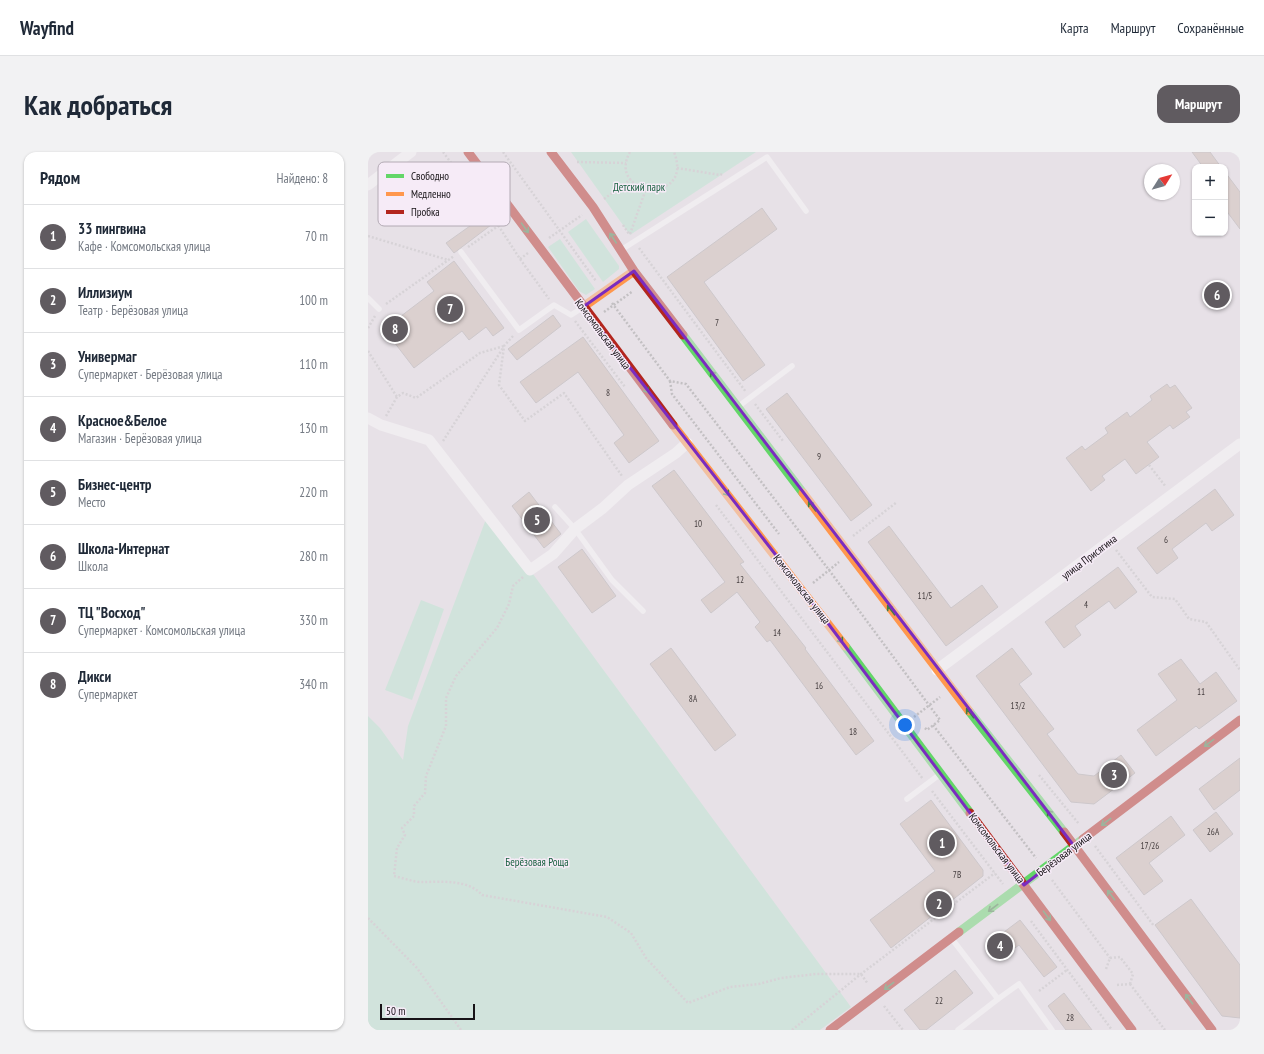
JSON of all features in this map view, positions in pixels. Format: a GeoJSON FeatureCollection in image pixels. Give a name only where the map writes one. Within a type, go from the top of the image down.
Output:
{"type":"FeatureCollection","features":[{"type":"Feature","properties":{"kind":"main road","name":"Комсомольская улица"},"geometry":{"type":"LineString","coordinates":[[468,152],[475,162]]}},
{"type":"Feature","properties":{"kind":"main road"},"geometry":{"type":"LineString","coordinates":[[551,152],[593,207],[634,271],[937,670],[1065,833],[1212,1030]]}},
{"type":"Feature","properties":{"kind":"main road","name":"Комсомольская улица"},"geometry":{"type":"LineString","coordinates":[[510,208],[687,443],[804,590],[1132,1030]]}},
{"type":"Feature","properties":{"kind":"main road"},"geometry":{"type":"LineString","coordinates":[[583,307],[634,271]]}},
{"type":"Feature","properties":{"kind":"main road","name":"Берёзовая улица"},"geometry":{"type":"LineString","coordinates":[[830,1030],[1044,870],[1240,720]]}},
{"type":"Feature","properties":{"kind":"street"},"geometry":{"type":"LineString","coordinates":[[399,162],[412,152]]}},
{"type":"Feature","properties":{"kind":"street"},"geometry":{"type":"LineString","coordinates":[[368,185],[378,178]]}},
{"type":"Feature","properties":{"kind":"street"},"geometry":{"type":"LineString","coordinates":[[368,418],[381,425],[429,440],[436,451],[530,570],[553,554],[574,529],[603,508],[628,485],[676,453],[687,443]]}},
{"type":"Feature","properties":{"kind":"street","name":"улица Присягина"},"geometry":{"type":"LineString","coordinates":[[937,670],[1240,444]]}},
{"type":"Feature","properties":{"kind":"lane"},"geometry":{"type":"LineString","coordinates":[[621,250],[767,157],[806,211]]}},
{"type":"Feature","properties":{"kind":"lane"},"geometry":{"type":"LineString","coordinates":[[461,252],[519,330],[554,305],[571,315],[583,307]]}},
{"type":"Feature","properties":{"kind":"lane"},"geometry":{"type":"LineString","coordinates":[[368,298],[379,309]]}},
{"type":"Feature","properties":{"kind":"lane"},"geometry":{"type":"LineString","coordinates":[[737,407],[792,366]]}},
{"type":"Feature","properties":{"kind":"lane"},"geometry":{"type":"LineString","coordinates":[[555,507],[574,529],[612,580],[643,611]]}},
{"type":"Feature","properties":{"kind":"lane"},"geometry":{"type":"LineString","coordinates":[[907,799],[940,773]]}},
{"type":"Feature","properties":{"kind":"lane"},"geometry":{"type":"LineString","coordinates":[[952,939],[998,1000]]}},
{"type":"Feature","properties":{"kind":"lane"},"geometry":{"type":"LineString","coordinates":[[958,1030],[1019,984],[1052,1030]]}},
{"type":"Feature","properties":{"kind":"path"},"geometry":{"type":"LineString","coordinates":[[443,152],[451,162]]}},
{"type":"Feature","properties":{"kind":"path"},"geometry":{"type":"LineString","coordinates":[[503,152],[613,305],[670,381],[686,384],[829,570],[929,705],[940,720],[927,730]]}},
{"type":"Feature","properties":{"kind":"path"},"geometry":{"type":"LineString","coordinates":[[630,152],[626,162],[626,168],[631,179],[640,187],[646,189],[660,189],[672,181],[677,168],[674,152]]}},
{"type":"Feature","properties":{"kind":"path"},"geometry":{"type":"LineString","coordinates":[[573,157],[582,168]]}},
{"type":"Feature","properties":{"kind":"path"},"geometry":{"type":"LineString","coordinates":[[577,162],[626,162]]}},
{"type":"Feature","properties":{"kind":"path"},"geometry":{"type":"LineString","coordinates":[[677,168],[720,175],[726,171]]}},
{"type":"Feature","properties":{"kind":"path"},"geometry":{"type":"LineString","coordinates":[[538,246],[631,179]]}},
{"type":"Feature","properties":{"kind":"path"},"geometry":{"type":"LineString","coordinates":[[630,235],[646,189]]}},
{"type":"Feature","properties":{"kind":"path"},"geometry":{"type":"LineString","coordinates":[[600,193],[608,205]]}},
{"type":"Feature","properties":{"kind":"path"},"geometry":{"type":"LineString","coordinates":[[621,223],[788,448]]}},
{"type":"Feature","properties":{"kind":"path"},"geometry":{"type":"LineString","coordinates":[[368,328],[379,309],[497,226]]}},
{"type":"Feature","properties":{"kind":"path"},"geometry":{"type":"LineString","coordinates":[[499,226],[520,259],[554,305]]}},
{"type":"Feature","properties":{"kind":"path"},"geometry":{"type":"LineString","coordinates":[[368,236],[448,260]]}},
{"type":"Feature","properties":{"kind":"path"},"geometry":{"type":"LineString","coordinates":[[598,317],[635,290]]}},
{"type":"Feature","properties":{"kind":"path"},"geometry":{"type":"LineString","coordinates":[[436,451],[504,346],[519,330]]}},
{"type":"Feature","properties":{"kind":"path"},"geometry":{"type":"LineString","coordinates":[[381,425],[397,397],[403,393],[416,398],[480,353],[504,346]]}},
{"type":"Feature","properties":{"kind":"path"},"geometry":{"type":"LineString","coordinates":[[504,346],[499,385],[526,421],[564,393],[628,485]]}},
{"type":"Feature","properties":{"kind":"path"},"geometry":{"type":"LineString","coordinates":[[368,351],[397,397]]}},
{"type":"Feature","properties":{"kind":"path"},"geometry":{"type":"LineString","coordinates":[[1149,465],[1172,495]]}},
{"type":"Feature","properties":{"kind":"path"},"geometry":{"type":"LineString","coordinates":[[853,536],[897,502]]}},
{"type":"Feature","properties":{"kind":"path"},"geometry":{"type":"LineString","coordinates":[[849,529],[858,542]]}},
{"type":"Feature","properties":{"kind":"path"},"geometry":{"type":"LineString","coordinates":[[1110,541],[1152,597],[1174,599],[1189,619],[1206,622],[1240,670]]}},
{"type":"Feature","properties":{"kind":"path"},"geometry":{"type":"LineString","coordinates":[[804,590],[849,554]]}},
{"type":"Feature","properties":{"kind":"path"},"geometry":{"type":"LineString","coordinates":[[530,570],[513,586],[508,604],[497,628],[456,676],[446,698],[446,726],[426,776],[425,793],[414,806],[414,816],[402,828],[405,835],[397,848],[394,876],[421,882],[446,881],[476,888],[482,895],[607,917],[631,933],[646,958],[688,1003],[730,987],[759,984],[781,978],[816,974],[862,974]]}},
{"type":"Feature","properties":{"kind":"path"},"geometry":{"type":"LineString","coordinates":[[904,724],[952,689]]}},
{"type":"Feature","properties":{"kind":"path"},"geometry":{"type":"LineString","coordinates":[[933,725],[1110,958]]}},
{"type":"Feature","properties":{"kind":"path"},"geometry":{"type":"LineString","coordinates":[[1036,771],[1080,825],[1065,833]]}},
{"type":"Feature","properties":{"kind":"path"},"geometry":{"type":"LineString","coordinates":[[1088,836],[1154,927]]}},
{"type":"Feature","properties":{"kind":"path"},"geometry":{"type":"LineString","coordinates":[[1029,860],[1041,851]]}},
{"type":"Feature","properties":{"kind":"path"},"geometry":{"type":"LineString","coordinates":[[792,1030],[862,974],[994,873],[1014,871]]}},
{"type":"Feature","properties":{"kind":"path"},"geometry":{"type":"LineString","coordinates":[[368,918],[417,968],[461,1030]]}},
{"type":"Feature","properties":{"kind":"path"},"geometry":{"type":"LineString","coordinates":[[1110,958],[1120,957],[1133,974],[1130,984]]}},
{"type":"Feature","properties":{"kind":"path"},"geometry":{"type":"LineString","coordinates":[[1109,974],[1105,968],[1110,958]]}},
{"type":"Feature","properties":{"kind":"path"},"geometry":{"type":"LineString","coordinates":[[1039,991],[1067,970]]}},
{"type":"Feature","properties":{"kind":"path"},"geometry":{"type":"LineString","coordinates":[[1113,980],[1118,985],[1130,984]]}},
{"type":"Feature","properties":{"kind":"path"},"geometry":{"type":"LineString","coordinates":[[1130,984],[1165,1030]]}},
{"type":"Feature","properties":{"kind":"highlighted area"},"geometry":{"type":"Polygon","coordinates":[[[634,271],[1074,846],[1024,885],[803,590],[583,307],[634,271]]]}},
{"type":"Feature","properties":{"kind":"green space","name":"Детский парк"},"geometry":{"type":"Polygon","coordinates":[[[571,152],[756,152],[630,235],[571,152]]]}},
{"type":"Feature","properties":{"kind":"green space"},"geometry":{"type":"Polygon","coordinates":[[[586,219],[619,266],[619,269],[603,282],[568,232],[586,219]]]}},
{"type":"Feature","properties":{"kind":"green space"},"geometry":{"type":"Polygon","coordinates":[[[560,239],[595,289],[586,295],[579,291],[548,247],[560,239]]]}},
{"type":"Feature","properties":{"kind":"green space","name":"Берёзовая Роща"},"geometry":{"type":"Polygon","coordinates":[[[486,519],[530,570],[851,1007],[820,1030],[368,1030],[368,716],[380,728],[403,760],[408,726],[486,519]]]}},
{"type":"Feature","properties":{"kind":"green space"},"geometry":{"type":"Polygon","coordinates":[[[421,600],[444,609],[412,700],[385,690],[421,600]]]}},
{"type":"Feature","properties":{"kind":"building"},"geometry":{"type":"Polygon","coordinates":[[[1192,152],[1210,152],[1219,164],[1201,164],[1192,152]]]}},
{"type":"Feature","properties":{"kind":"building"},"geometry":{"type":"Polygon","coordinates":[[[1228,176],[1240,192],[1240,229],[1228,213],[1228,176]]]}},
{"type":"Feature","properties":{"kind":"building"},"geometry":{"type":"Polygon","coordinates":[[[762,208],[777,229],[704,282],[765,365],[743,381],[667,277],[762,208]]]}},
{"type":"Feature","properties":{"kind":"building"},"geometry":{"type":"Polygon","coordinates":[[[470,226],[490,226],[454,253],[446,243],[470,226]]]}},
{"type":"Feature","properties":{"kind":"building"},"geometry":{"type":"Polygon","coordinates":[[[454,261],[504,328],[493,336],[486,327],[469,340],[462,331],[414,368],[384,329],[434,291],[427,282],[454,261]]]}},
{"type":"Feature","properties":{"kind":"building"},"geometry":{"type":"Polygon","coordinates":[[[553,315],[561,326],[517,360],[508,349],[553,315]]]}},
{"type":"Feature","properties":{"kind":"building"},"geometry":{"type":"Polygon","coordinates":[[[583,337],[659,441],[629,463],[614,443],[624,435],[578,372],[536,403],[520,382],[583,337]]]}},
{"type":"Feature","properties":{"kind":"building"},"geometry":{"type":"Polygon","coordinates":[[[1167,384],[1170,388],[1175,385],[1192,408],[1186,412],[1190,417],[1173,429],[1170,425],[1147,442],[1159,457],[1136,474],[1125,459],[1102,476],[1105,480],[1091,491],[1066,458],[1082,446],[1085,450],[1108,433],[1105,428],[1127,412],[1130,417],[1152,400],[1150,396],[1167,384]]]}},
{"type":"Feature","properties":{"kind":"building"},"geometry":{"type":"Polygon","coordinates":[[[787,393],[872,505],[851,521],[766,409],[787,393]]]}},
{"type":"Feature","properties":{"kind":"building"},"geometry":{"type":"Polygon","coordinates":[[[674,470],[744,562],[740,564],[806,648],[805,649],[874,741],[856,755],[770,640],[767,642],[755,627],[760,622],[737,592],[711,613],[701,600],[725,582],[652,486],[674,470]]]}},
{"type":"Feature","properties":{"kind":"building"},"geometry":{"type":"Polygon","coordinates":[[[1215,489],[1234,515],[1212,531],[1206,523],[1172,549],[1178,558],[1157,574],[1137,548],[1215,489]]]}},
{"type":"Feature","properties":{"kind":"building"},"geometry":{"type":"Polygon","coordinates":[[[529,492],[561,534],[544,548],[512,506],[529,492]]]}},
{"type":"Feature","properties":{"kind":"building"},"geometry":{"type":"Polygon","coordinates":[[[889,526],[951,608],[982,585],[998,607],[946,646],[868,542],[889,526]]]}},
{"type":"Feature","properties":{"kind":"building"},"geometry":{"type":"Polygon","coordinates":[[[582,549],[616,596],[592,613],[558,567],[582,549]]]}},
{"type":"Feature","properties":{"kind":"building"},"geometry":{"type":"Polygon","coordinates":[[[1118,567],[1137,592],[1115,609],[1109,601],[1075,626],[1081,635],[1064,648],[1045,622],[1118,567]]]}},
{"type":"Feature","properties":{"kind":"building"},"geometry":{"type":"Polygon","coordinates":[[[671,648],[736,735],[715,751],[650,664],[671,648]]]}},
{"type":"Feature","properties":{"kind":"building"},"geometry":{"type":"Polygon","coordinates":[[[1012,648],[1032,674],[1019,684],[1054,729],[1047,734],[1078,774],[1094,776],[1121,755],[1135,773],[1094,804],[1071,802],[976,676],[1012,648]]]}},
{"type":"Feature","properties":{"kind":"building"},"geometry":{"type":"Polygon","coordinates":[[[1181,659],[1200,684],[1216,672],[1237,701],[1199,729],[1196,726],[1156,756],[1137,730],[1177,700],[1158,674],[1181,659]]]}},
{"type":"Feature","properties":{"kind":"building"},"geometry":{"type":"Polygon","coordinates":[[[1240,758],[1240,790],[1214,810],[1199,789],[1240,758]]]}},
{"type":"Feature","properties":{"kind":"building"},"geometry":{"type":"Polygon","coordinates":[[[931,800],[983,870],[983,876],[891,948],[870,920],[935,871],[900,824],[931,800]]]}},
{"type":"Feature","properties":{"kind":"building"},"geometry":{"type":"Polygon","coordinates":[[[1216,812],[1233,834],[1210,852],[1193,830],[1216,812]]]}},
{"type":"Feature","properties":{"kind":"building"},"geometry":{"type":"Polygon","coordinates":[[[1171,816],[1185,835],[1149,863],[1163,881],[1144,895],[1116,858],[1171,816]]]}},
{"type":"Feature","properties":{"kind":"building"},"geometry":{"type":"Polygon","coordinates":[[[1191,899],[1240,965],[1240,1018],[1222,1016],[1155,925],[1191,899]]]}},
{"type":"Feature","properties":{"kind":"building"},"geometry":{"type":"Polygon","coordinates":[[[1020,920],[1057,967],[1044,977],[1019,945],[1000,959],[988,944],[1020,920]]]}},
{"type":"Feature","properties":{"kind":"building"},"geometry":{"type":"Polygon","coordinates":[[[955,970],[973,993],[926,1030],[920,1030],[904,1010],[955,970]]]}},
{"type":"Feature","properties":{"kind":"building"},"geometry":{"type":"Polygon","coordinates":[[[1064,993],[1092,1030],[1066,1030],[1048,1006],[1064,993]]]}},
{"type":"Feature","properties":{"kind":"traffic: fast"},"geometry":{"type":"LineString","coordinates":[[683,335],[803,493]]}},
{"type":"Feature","properties":{"kind":"traffic: fast"},"geometry":{"type":"LineString","coordinates":[[845,646],[970,813]]}},
{"type":"Feature","properties":{"kind":"traffic: fast"},"geometry":{"type":"LineString","coordinates":[[969,711],[1064,832]]}},
{"type":"Feature","properties":{"kind":"traffic: fast"},"geometry":{"type":"LineString","coordinates":[[959,932],[1083,839]]}},
{"type":"Feature","properties":{"kind":"traffic: slow"},"geometry":{"type":"LineString","coordinates":[[583,307],[634,271]]}},
{"type":"Feature","properties":{"kind":"traffic: slow"},"geometry":{"type":"LineString","coordinates":[[673,425],[845,646]]}},
{"type":"Feature","properties":{"kind":"traffic: slow"},"geometry":{"type":"LineString","coordinates":[[803,493],[969,711]]}},
{"type":"Feature","properties":{"kind":"traffic: jam"},"geometry":{"type":"LineString","coordinates":[[468,152],[476,162]]}},
{"type":"Feature","properties":{"kind":"traffic: jam"},"geometry":{"type":"LineString","coordinates":[[551,152],[593,207],[634,271],[683,335]]}},
{"type":"Feature","properties":{"kind":"traffic: jam"},"geometry":{"type":"LineString","coordinates":[[510,208],[673,425]]}},
{"type":"Feature","properties":{"kind":"traffic: jam"},"geometry":{"type":"LineString","coordinates":[[1083,839],[1240,720]]}},
{"type":"Feature","properties":{"kind":"traffic: jam"},"geometry":{"type":"LineString","coordinates":[[970,813],[1132,1030]]}},
{"type":"Feature","properties":{"kind":"traffic: jam"},"geometry":{"type":"LineString","coordinates":[[1064,832],[1212,1030]]}},
{"type":"Feature","properties":{"kind":"traffic: jam"},"geometry":{"type":"LineString","coordinates":[[830,1030],[959,932]]}},
{"type":"Feature","properties":{"kind":"place","name":"Школа-Интернат"},"geometry":{"type":"Point","coordinates":[1217,295]}},
{"type":"Feature","properties":{"kind":"place","name":"ТЦ \"Восход\""},"geometry":{"type":"Point","coordinates":[450,309]}},
{"type":"Feature","properties":{"kind":"place","name":"Дикси"},"geometry":{"type":"Point","coordinates":[395,329]}},
{"type":"Feature","properties":{"kind":"place","name":"Бизнес-центр"},"geometry":{"type":"Point","coordinates":[537,520]}},
{"type":"Feature","properties":{"kind":"place","name":"Универмаг"},"geometry":{"type":"Point","coordinates":[1114,775]}},
{"type":"Feature","properties":{"kind":"place","name":"33 пингвина"},"geometry":{"type":"Point","coordinates":[942,843]}},
{"type":"Feature","properties":{"kind":"place","name":"Иллизиум"},"geometry":{"type":"Point","coordinates":[939,904]}},
{"type":"Feature","properties":{"kind":"place","name":"Красное&Белое"},"geometry":{"type":"Point","coordinates":[1000,946]}}]}
